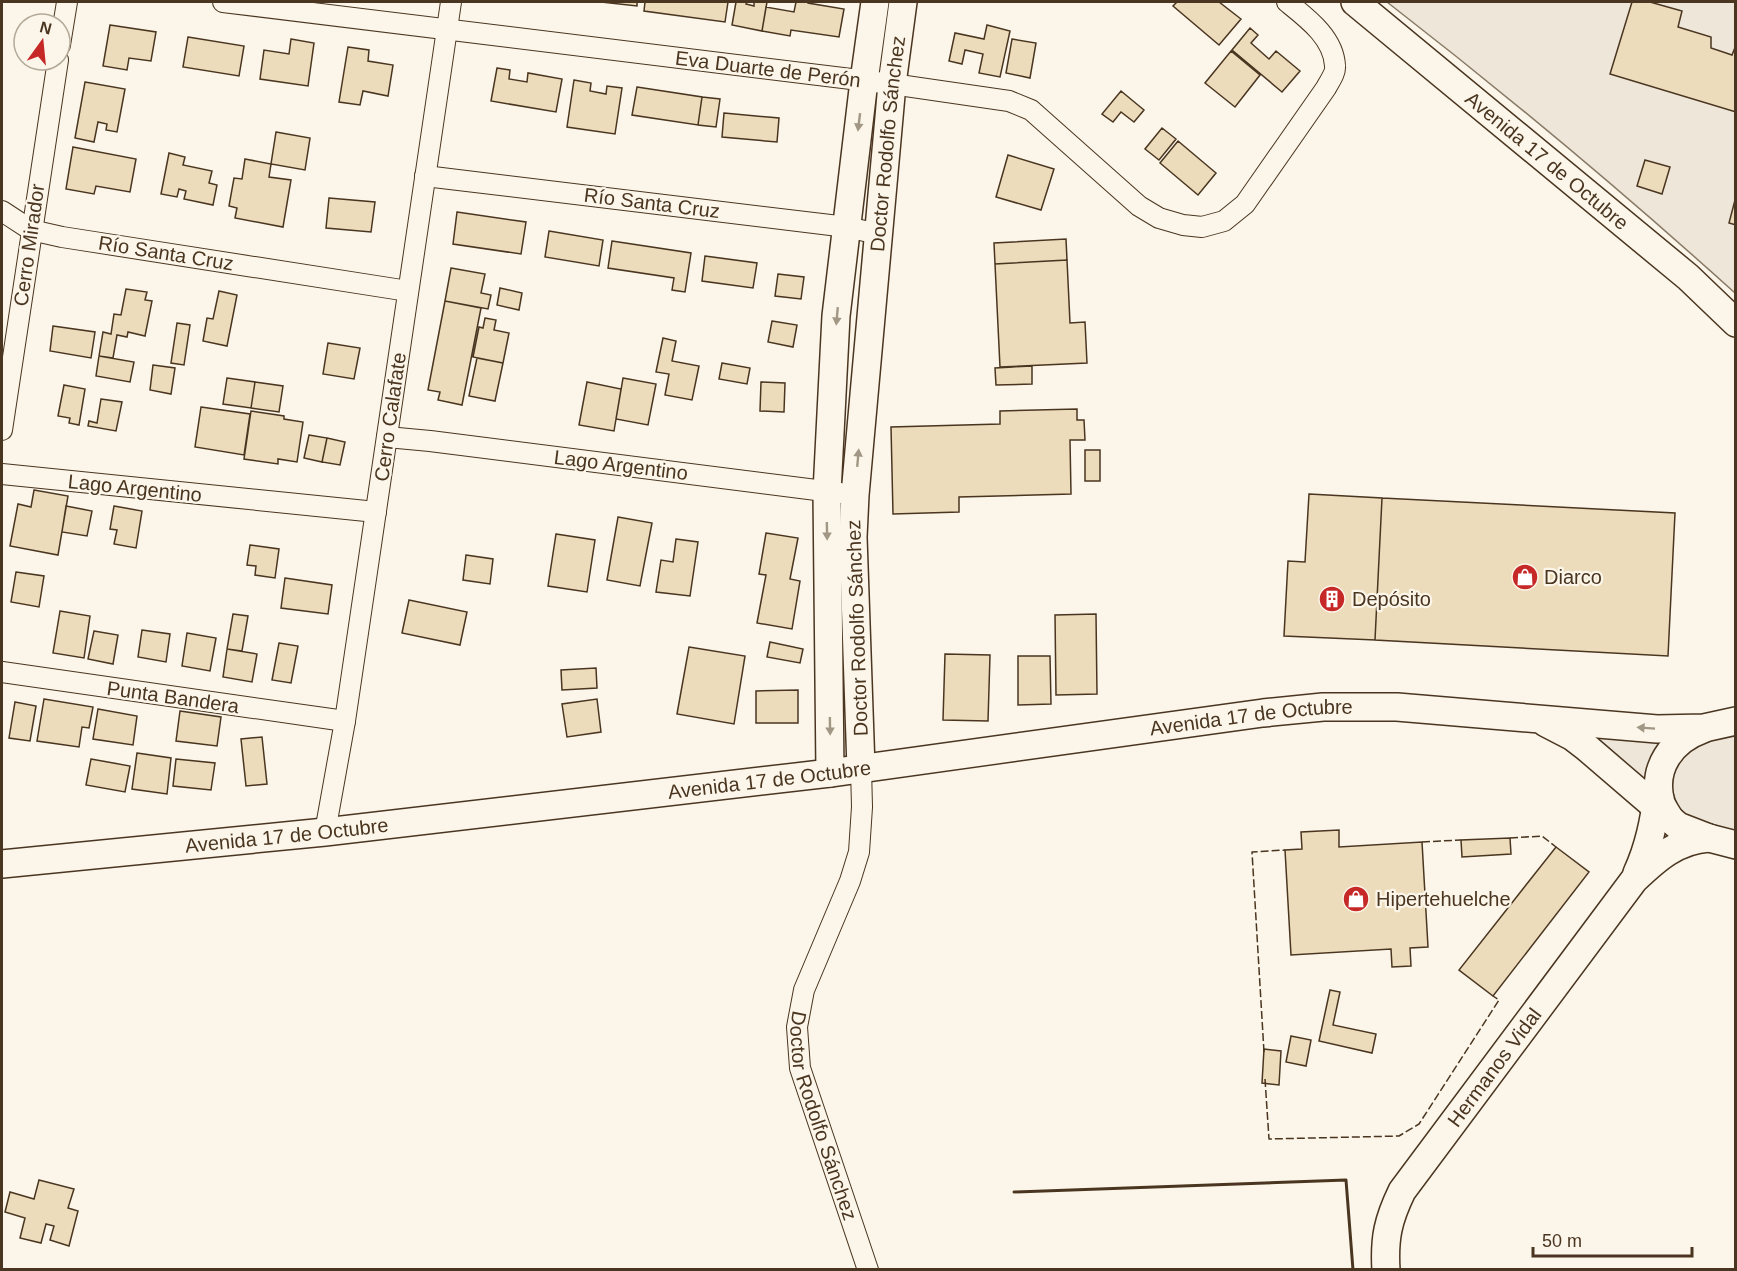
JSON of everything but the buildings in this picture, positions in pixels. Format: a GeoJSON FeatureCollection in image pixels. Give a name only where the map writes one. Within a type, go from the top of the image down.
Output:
{"type":"FeatureCollection","features":[{"type":"Feature","properties":{"kind":"main road","name":"Doctor Rodolfo Sánchez"},"geometry":{"type":"LineString","coordinates":[[830,772],[827,492],[836,316],[875,2]]}},
{"type":"Feature","properties":{"kind":"main road","name":"Doctor Rodolfo Sánchez"},"geometry":{"type":"LineString","coordinates":[[861,768],[853,537],[855,495],[892,84],[903,2]]}},
{"type":"Feature","properties":{"kind":"main road","name":"Avenida 17 de Octubre"},"geometry":{"type":"LineString","coordinates":[[1354,2],[1688,277],[1736,323]]}},
{"type":"Feature","properties":{"kind":"main road","name":"Avenida 17 de Octubre"},"geometry":{"type":"LineString","coordinates":[[2,864],[325,832],[830,772],[1263,713],[1323,707],[1397,707],[1658,729],[1704,728],[1736,721]]}},
{"type":"Feature","properties":{"kind":"main road","name":"Avenida 17 de Octubre"},"geometry":{"type":"LineString","coordinates":[[1537,719],[1573,737],[1661,805],[1689,831],[1736,844]]}},
{"type":"Feature","properties":{"kind":"main road","name":"Hermanos Vidal"},"geometry":{"type":"LineString","coordinates":[[1634,880],[1646,852],[1661,805],[1663,766],[1675,745],[1684,737],[1704,728]]}},
{"type":"Feature","properties":{"kind":"main road","name":"Hermanos Vidal"},"geometry":{"type":"LineString","coordinates":[[1386,1269],[1386,1235],[1389,1220],[1402,1191],[1634,880],[1661,855],[1673,848],[1695,839],[1709,838]]}},
{"type":"Feature","properties":{"kind":"street","name":"Eva Duarte de Perón"},"geometry":{"type":"LineString","coordinates":[[223,2],[892,84],[1009,101],[1031,110],[1139,206],[1159,218],[1183,225],[1202,227],[1224,221],[1245,204],[1326,88],[1336,68],[1331,47],[1314,24],[1287,2]]}},
{"type":"Feature","properties":{"kind":"street","name":"Cerro Calafate"},"geometry":{"type":"LineString","coordinates":[[325,832],[345,721],[451,2]]}},
{"type":"Feature","properties":{"kind":"street","name":"Cerro Mirador"},"geometry":{"type":"LineString","coordinates":[[2,430],[56,72]]}},
{"type":"Feature","properties":{"kind":"street","name":"Río Santa Cruz"},"geometry":{"type":"LineString","coordinates":[[425,176],[847,227],[878,234]]}},
{"type":"Feature","properties":{"kind":"street","name":"Río Santa Cruz"},"geometry":{"type":"LineString","coordinates":[[2,211],[31,231],[408,291]]}},
{"type":"Feature","properties":{"kind":"street","name":"Lago Argentino"},"geometry":{"type":"LineString","coordinates":[[387,437],[855,495]]}},
{"type":"Feature","properties":{"kind":"street","name":"Lago Argentino"},"geometry":{"type":"LineString","coordinates":[[2,474],[376,512]]}},
{"type":"Feature","properties":{"kind":"street","name":"Punta Bandera"},"geometry":{"type":"LineString","coordinates":[[2,672],[345,721]]}},
{"type":"Feature","properties":{"kind":"street","name":"Doctor Rodolfo Sánchez"},"geometry":{"type":"LineString","coordinates":[[861,768],[860,852],[804,990],[797,1027],[800,1068],[868,1269]]}},
{"type":"Feature","properties":{"kind":"shaded area"},"geometry":{"type":"Polygon","coordinates":[[[1387,2],[1735,2],[1735,293],[1564,144],[1387,2]]]}},
{"type":"Feature","properties":{"kind":"shaded area"},"geometry":{"type":"Polygon","coordinates":[[[1581,730],[1664,737],[1650,785],[1581,730]]]}},
{"type":"Feature","properties":{"kind":"shaded area"},"geometry":{"type":"Polygon","coordinates":[[[1735,732],[1735,833],[1689,819],[1679,810],[1672,790],[1673,776],[1680,756],[1701,738],[1735,732]]]}},
{"type":"Feature","properties":{"kind":"fence"},"geometry":{"type":"LineString","coordinates":[[1510,838],[1542,836],[1556,847]]}},
{"type":"Feature","properties":{"kind":"fence"},"geometry":{"type":"LineString","coordinates":[[1422,842],[1461,840]]}},
{"type":"Feature","properties":{"kind":"fence"},"geometry":{"type":"LineString","coordinates":[[1264,1052],[1252,852],[1285,850]]}},
{"type":"Feature","properties":{"kind":"fence"},"geometry":{"type":"LineString","coordinates":[[1265,1079],[1269,1139],[1399,1136],[1419,1124],[1499,1000],[1493,996]]}},
{"type":"Feature","properties":{"kind":"wall"},"geometry":{"type":"LineString","coordinates":[[1014,1192],[1346,1180],[1353,1270]]}},
{"type":"Feature","properties":{"kind":"place","name":"Diarco"},"geometry":{"type":"Point","coordinates":[1525,577]}},
{"type":"Feature","properties":{"kind":"place","name":"Depósito"},"geometry":{"type":"Point","coordinates":[1332,599]}},
{"type":"Feature","properties":{"kind":"place","name":"Hipertehuelche"},"geometry":{"type":"Point","coordinates":[1356,899]}}]}
